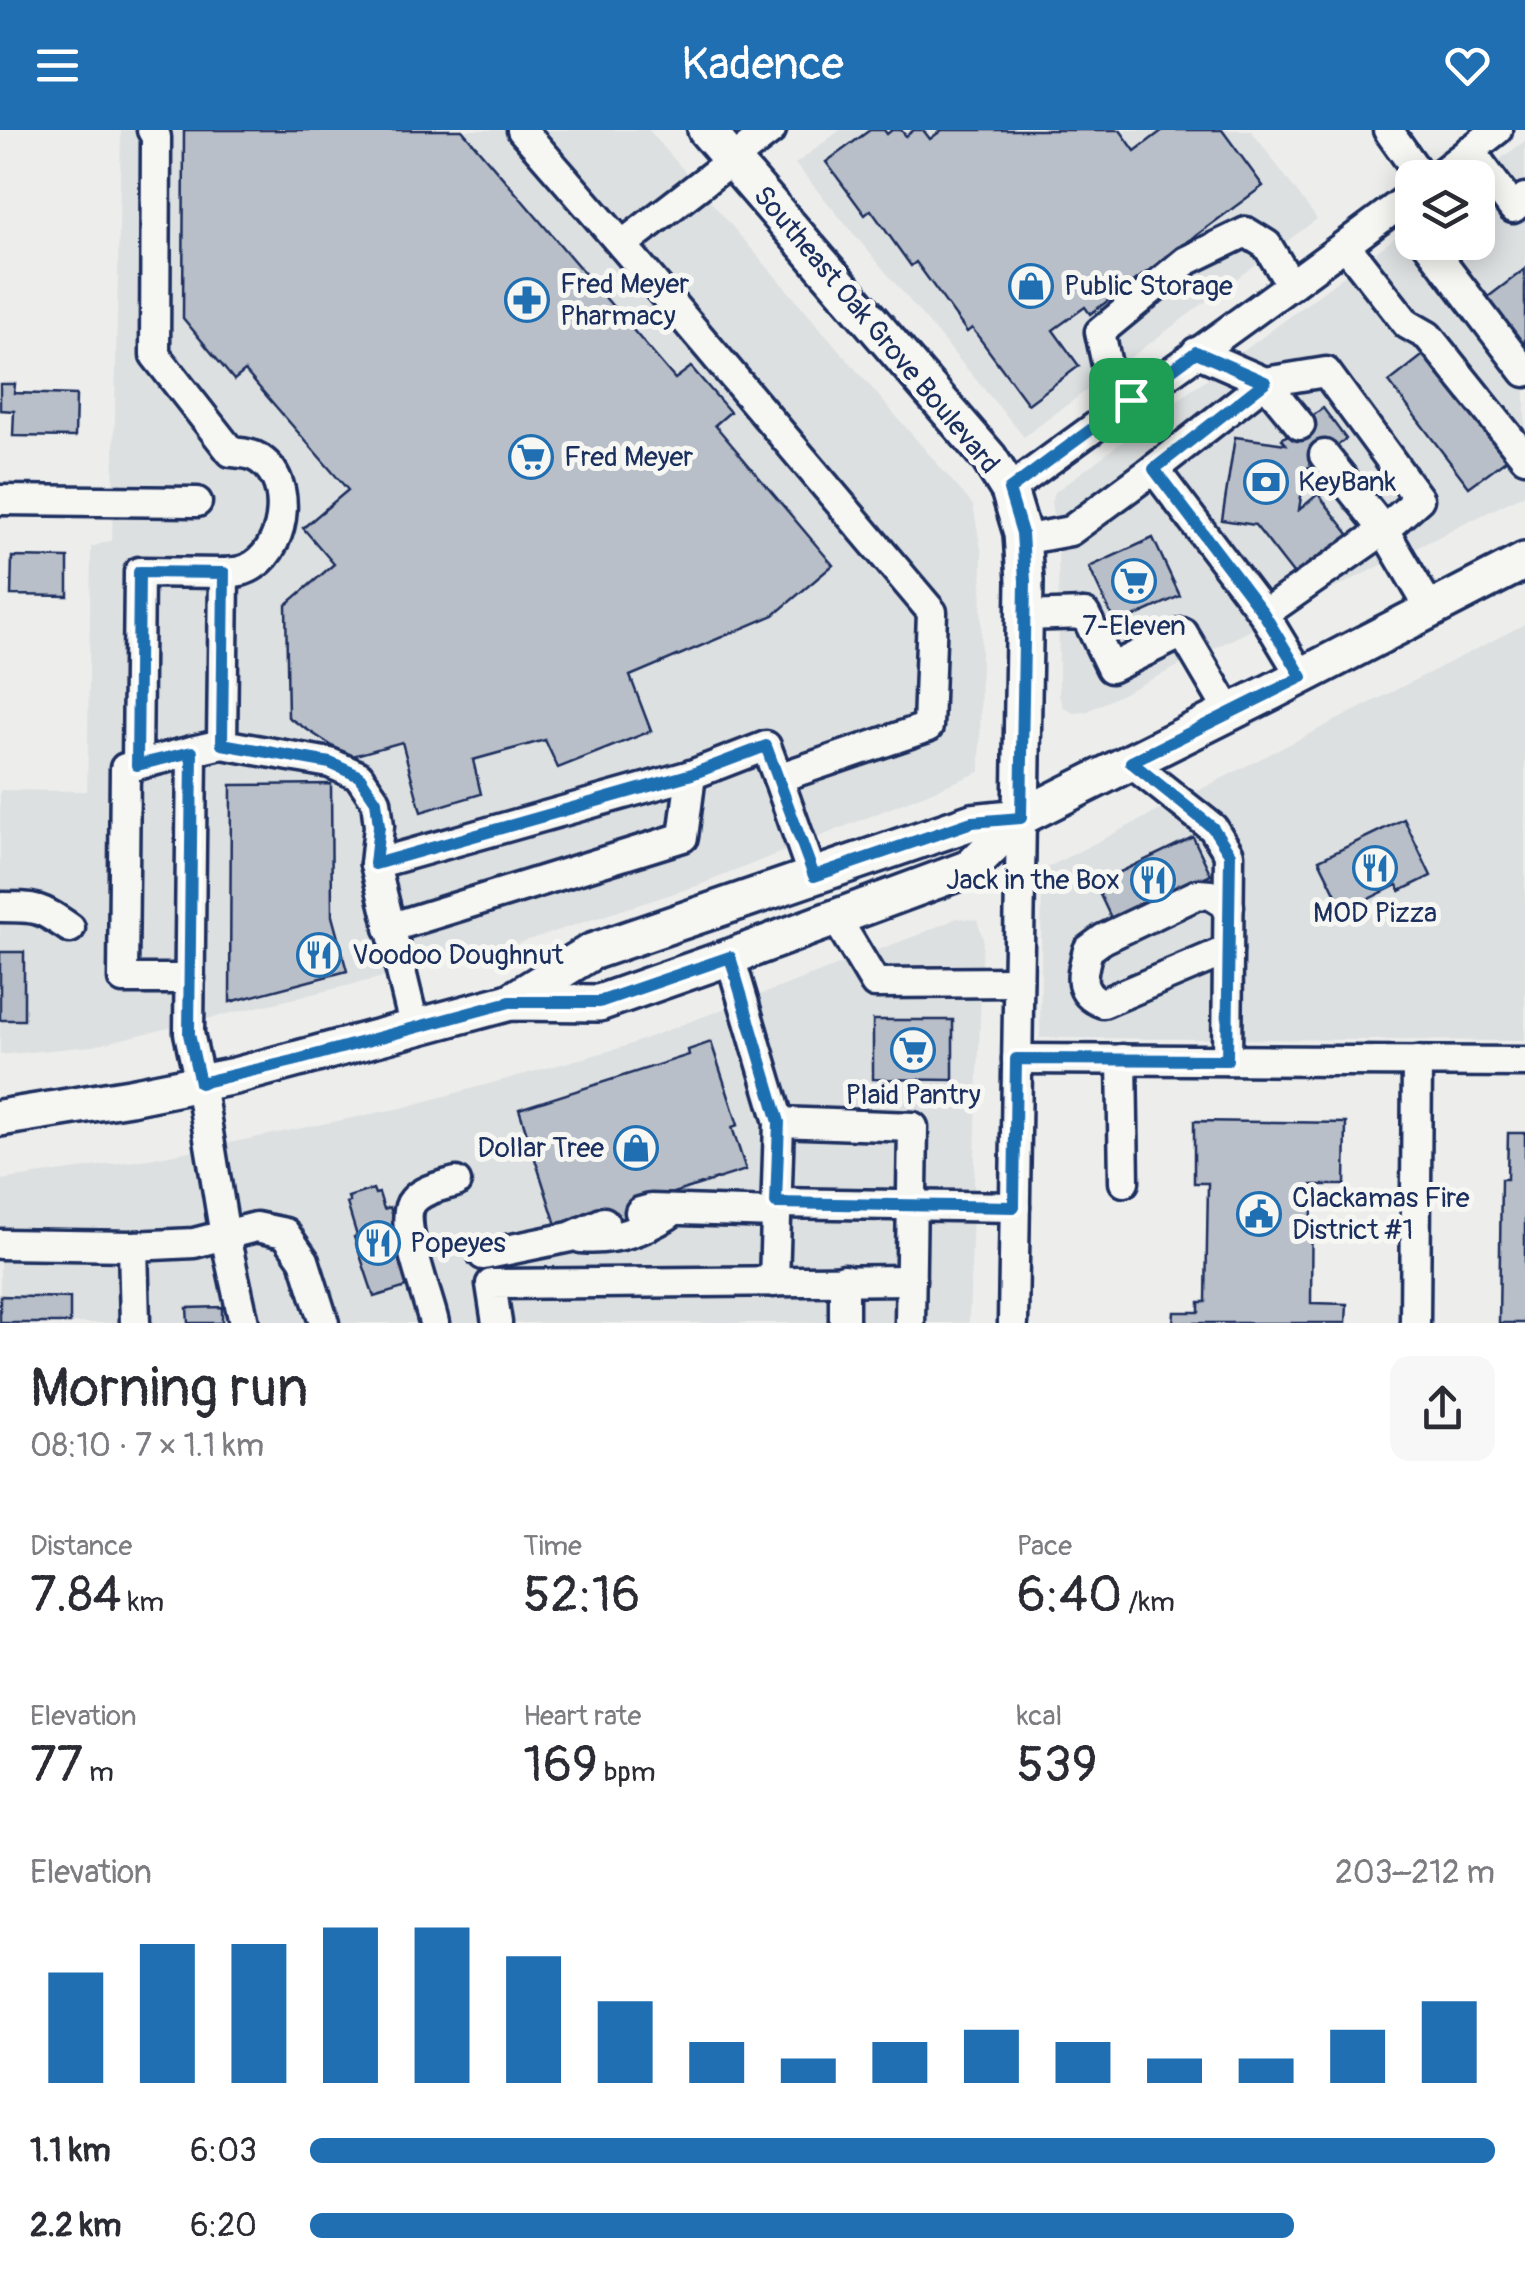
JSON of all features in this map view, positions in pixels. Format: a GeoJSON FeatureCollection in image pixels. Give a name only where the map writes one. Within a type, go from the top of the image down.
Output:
{"type":"FeatureCollection","features":[{"type":"Feature","properties":{"kind":"main road","name":"Southeast Oak Grove Boulevard"},"geometry":{"type":"LineString","coordinates":[[706,130],[989,458],[1009,490],[1022,540],[1021,818]]}},
{"type":"Feature","properties":{"kind":"main road"},"geometry":{"type":"LineString","coordinates":[[0,1118],[255,1071],[510,1002],[599,1002],[730,957],[970,868],[1021,818],[1525,561]]}},
{"type":"Feature","properties":{"kind":"main road"},"geometry":{"type":"LineString","coordinates":[[510,1002],[590,952],[972,822],[1021,818]]}},
{"type":"Feature","properties":{"kind":"street"},"geometry":{"type":"LineString","coordinates":[[152,130],[156,137],[155,355],[231,452],[254,456],[272,470],[281,494],[281,522],[271,546],[258,563],[243,572],[139,572],[123,979],[190,979]]}},
{"type":"Feature","properties":{"kind":"street"},"geometry":{"type":"LineString","coordinates":[[522,130],[932,612],[928,726],[778,778]]}},
{"type":"Feature","properties":{"kind":"street"},"geometry":{"type":"LineString","coordinates":[[622,245],[772,130]]}},
{"type":"Feature","properties":{"kind":"street"},"geometry":{"type":"LineString","coordinates":[[1388,130],[1409,160]]}},
{"type":"Feature","properties":{"kind":"street"},"geometry":{"type":"LineString","coordinates":[[1458,160],[1497,130]]}},
{"type":"Feature","properties":{"kind":"street"},"geometry":{"type":"LineString","coordinates":[[1470,150],[1512,208],[1525,198]]}},
{"type":"Feature","properties":{"kind":"street"},"geometry":{"type":"LineString","coordinates":[[1009,490],[1290,285],[1395,217]]}},
{"type":"Feature","properties":{"kind":"street"},"geometry":{"type":"LineString","coordinates":[[1131,400],[1106,365],[1100,332],[1186,261],[1246,232],[1267,245],[1290,285]]}},
{"type":"Feature","properties":{"kind":"street"},"geometry":{"type":"LineString","coordinates":[[1346,246],[1406,324],[1428,336],[1525,457]]}},
{"type":"Feature","properties":{"kind":"street"},"geometry":{"type":"LineString","coordinates":[[1440,260],[1525,372]]}},
{"type":"Feature","properties":{"kind":"street"},"geometry":{"type":"LineString","coordinates":[[1196,352],[1265,382],[1300,425]]}},
{"type":"Feature","properties":{"kind":"street"},"geometry":{"type":"LineString","coordinates":[[1022,540],[1070,531],[1265,382],[1326,372],[1419,499],[1384,530],[1264,614]]}},
{"type":"Feature","properties":{"kind":"street"},"geometry":{"type":"LineString","coordinates":[[1324,455],[1384,530],[1430,610]]}},
{"type":"Feature","properties":{"kind":"street"},"geometry":{"type":"LineString","coordinates":[[1154,469],[1264,614],[1302,677]]}},
{"type":"Feature","properties":{"kind":"street"},"geometry":{"type":"LineString","coordinates":[[0,500],[196,502]]}},
{"type":"Feature","properties":{"kind":"street"},"geometry":{"type":"LineString","coordinates":[[222,744],[224,573]]}},
{"type":"Feature","properties":{"kind":"street"},"geometry":{"type":"LineString","coordinates":[[1024,616],[1085,614],[1111,668],[1184,633],[1230,713]]}},
{"type":"Feature","properties":{"kind":"street"},"geometry":{"type":"LineString","coordinates":[[131,766],[222,744],[330,763],[359,776],[376,801],[379,826],[375,864],[415,1029]]}},
{"type":"Feature","properties":{"kind":"street"},"geometry":{"type":"LineString","coordinates":[[375,864],[692,774],[766,746],[814,876]]}},
{"type":"Feature","properties":{"kind":"street"},"geometry":{"type":"LineString","coordinates":[[192,752],[189,1034],[224,1236],[244,1323]]}},
{"type":"Feature","properties":{"kind":"street"},"geometry":{"type":"LineString","coordinates":[[1131,762],[1213,828],[1230,854],[1227,1060]]}},
{"type":"Feature","properties":{"kind":"street"},"geometry":{"type":"LineString","coordinates":[[389,928],[683,836],[692,774]]}},
{"type":"Feature","properties":{"kind":"street","name":"Southeast Oak Grove Boulevard"},"geometry":{"type":"LineString","coordinates":[[1013,1323],[1021,818]]}},
{"type":"Feature","properties":{"kind":"street"},"geometry":{"type":"LineString","coordinates":[[1228,950],[1103,1003],[1090,998],[1084,989],[1082,972],[1088,950],[1103,940],[1198,894],[1211,895],[1229,906]]}},
{"type":"Feature","properties":{"kind":"street"},"geometry":{"type":"LineString","coordinates":[[0,907],[43,910],[70,928]]}},
{"type":"Feature","properties":{"kind":"street"},"geometry":{"type":"LineString","coordinates":[[836,918],[875,983],[1018,982]]}},
{"type":"Feature","properties":{"kind":"street"},"geometry":{"type":"LineString","coordinates":[[730,957],[779,1122],[774,1282]]}},
{"type":"Feature","properties":{"kind":"street"},"geometry":{"type":"LineString","coordinates":[[1016,1059],[1525,1062]]}},
{"type":"Feature","properties":{"kind":"street"},"geometry":{"type":"LineString","coordinates":[[1122,1060],[1124,1182]]}},
{"type":"Feature","properties":{"kind":"street"},"geometry":{"type":"LineString","coordinates":[[1415,1323],[1416,1061]]}},
{"type":"Feature","properties":{"kind":"street"},"geometry":{"type":"LineString","coordinates":[[779,1122],[914,1127],[910,1323]]}},
{"type":"Feature","properties":{"kind":"street"},"geometry":{"type":"LineString","coordinates":[[434,1323],[406,1216],[411,1202],[424,1192],[456,1182]]}},
{"type":"Feature","properties":{"kind":"street"},"geometry":{"type":"LineString","coordinates":[[640,1212],[1014,1207]]}},
{"type":"Feature","properties":{"kind":"street"},"geometry":{"type":"LineString","coordinates":[[570,1237],[600,1240],[646,1229],[678,1210]]}},
{"type":"Feature","properties":{"kind":"street"},"geometry":{"type":"LineString","coordinates":[[483,1255],[570,1237],[604,1222]]}},
{"type":"Feature","properties":{"kind":"street"},"geometry":{"type":"LineString","coordinates":[[0,1244],[133,1246],[194,1243],[256,1227],[285,1233],[304,1260],[324,1323]]}},
{"type":"Feature","properties":{"kind":"street"},"geometry":{"type":"LineString","coordinates":[[133,1246],[135,1323]]}},
{"type":"Feature","properties":{"kind":"street"},"geometry":{"type":"LineString","coordinates":[[844,1279],[844,1323]]}},
{"type":"Feature","properties":{"kind":"street"},"geometry":{"type":"LineString","coordinates":[[496,1323],[491,1284],[911,1280]]}},
{"type":"Feature","properties":{"kind":"street"},"geometry":{"type":"LineString","coordinates":[[230,1323],[236,1285]]}},
{"type":"Feature","properties":{"kind":"shaded area"},"geometry":{"type":"Polygon","coordinates":[[[121,130],[649,130],[973,505],[982,555],[980,772],[700,885],[494,951],[93,1046],[0,1055],[0,790],[87,791],[91,547],[112,540],[121,130]]]}},
{"type":"Feature","properties":{"kind":"shaded area","name":"Public Storage"},"geometry":{"type":"Polygon","coordinates":[[[840,130],[1251,130],[1317,219],[1024,437],[795,164],[840,130]]]}},
{"type":"Feature","properties":{"kind":"shaded area"},"geometry":{"type":"Polygon","coordinates":[[[1525,141],[1525,494],[1086,712],[1074,713],[1064,708],[1059,696],[1058,547],[1051,502],[1055,492],[1395,238],[1395,260],[1495,260],[1495,163],[1525,141]]]}},
{"type":"Feature","properties":{"kind":"shaded area"},"geometry":{"type":"Polygon","coordinates":[[[1525,624],[1525,1041],[1040,1038],[1042,870],[1525,624]]]}},
{"type":"Feature","properties":{"kind":"shaded area"},"geometry":{"type":"Polygon","coordinates":[[[957,918],[977,920],[983,938],[969,1323],[0,1323],[0,1180],[154,1158],[401,1108],[623,1047],[957,918]]]}},
{"type":"Feature","properties":{"kind":"building","name":"Fred Meyer"},"geometry":{"type":"Polygon","coordinates":[[[184,130],[462,130],[675,379],[691,367],[730,412],[715,425],[833,565],[774,615],[630,676],[651,731],[558,768],[545,740],[473,760],[481,794],[421,812],[402,742],[349,757],[288,717],[286,605],[334,564],[303,528],[348,490],[245,371],[234,380],[183,318],[184,130]]]}},
{"type":"Feature","properties":{"kind":"building","name":"Public Storage"},"geometry":{"type":"Polygon","coordinates":[[[870,130],[884,130],[887,134],[901,130],[906,136],[923,130],[930,139],[942,130],[1120,130],[1135,151],[1163,130],[1222,130],[1263,186],[1090,314],[1085,307],[1053,330],[1079,366],[1028,404],[972,328],[967,332],[916,262],[911,266],[871,210],[865,215],[826,162],[870,130]]]}},
{"type":"Feature","properties":{"kind":"building"},"geometry":{"type":"Polygon","coordinates":[[[1525,269],[1525,355],[1484,300],[1525,269]]]}},
{"type":"Feature","properties":{"kind":"building"},"geometry":{"type":"Polygon","coordinates":[[[1426,353],[1507,459],[1469,487],[1389,382],[1426,353]]]}},
{"type":"Feature","properties":{"kind":"building"},"geometry":{"type":"Polygon","coordinates":[[[0,384],[15,384],[14,393],[76,395],[75,437],[13,436],[14,411],[0,410],[0,384]]]}},
{"type":"Feature","properties":{"kind":"building","name":"KeyBank"},"geometry":{"type":"Polygon","coordinates":[[[1323,408],[1346,439],[1305,470],[1299,510],[1318,494],[1352,538],[1298,580],[1255,525],[1222,520],[1235,437],[1286,444],[1282,439],[1323,408]]]}},
{"type":"Feature","properties":{"kind":"building","name":"7-Eleven"},"geometry":{"type":"Polygon","coordinates":[[[1153,538],[1180,596],[1116,625],[1089,567],[1153,538]]]}},
{"type":"Feature","properties":{"kind":"building"},"geometry":{"type":"Polygon","coordinates":[[[12,557],[68,558],[68,596],[11,595],[12,557]]]}},
{"type":"Feature","properties":{"kind":"building"},"geometry":{"type":"Polygon","coordinates":[[[331,784],[332,916],[347,971],[230,1002],[231,785],[331,784]]]}},
{"type":"Feature","properties":{"kind":"building","name":"MOD Pizza"},"geometry":{"type":"Polygon","coordinates":[[[1404,819],[1431,876],[1400,891],[1397,885],[1344,911],[1319,860],[1404,819]]]}},
{"type":"Feature","properties":{"kind":"building","name":"Jack in the Box"},"geometry":{"type":"Polygon","coordinates":[[[1193,837],[1211,875],[1113,922],[1095,884],[1193,837]]]}},
{"type":"Feature","properties":{"kind":"building"},"geometry":{"type":"Polygon","coordinates":[[[0,952],[24,952],[24,1020],[0,1020],[0,952]]]}},
{"type":"Feature","properties":{"kind":"building","name":"Plaid Pantry"},"geometry":{"type":"Polygon","coordinates":[[[873,1020],[953,1020],[953,1080],[873,1079],[873,1020]]]}},
{"type":"Feature","properties":{"kind":"building","name":"Dollar Tree"},"geometry":{"type":"Polygon","coordinates":[[[711,1042],[738,1125],[732,1127],[746,1170],[638,1204],[642,1217],[607,1229],[558,1231],[519,1109],[689,1055],[688,1050],[711,1042]]]}},
{"type":"Feature","properties":{"kind":"building","name":"Clackamas Fire District #1"},"geometry":{"type":"Polygon","coordinates":[[[1194,1121],[1346,1123],[1345,1185],[1312,1185],[1311,1303],[1347,1304],[1346,1323],[1173,1323],[1174,1312],[1199,1312],[1199,1302],[1206,1302],[1208,1183],[1194,1183],[1194,1121]]]}},
{"type":"Feature","properties":{"kind":"building"},"geometry":{"type":"Polygon","coordinates":[[[1508,1133],[1525,1133],[1525,1323],[1499,1323],[1501,1179],[1507,1179],[1508,1133]]]}},
{"type":"Feature","properties":{"kind":"building","name":"Popeyes"},"geometry":{"type":"Polygon","coordinates":[[[373,1189],[375,1194],[379,1193],[384,1209],[390,1207],[413,1285],[374,1297],[347,1203],[348,1197],[373,1189]]]}},
{"type":"Feature","properties":{"kind":"building"},"geometry":{"type":"Polygon","coordinates":[[[0,1296],[70,1298],[70,1323],[0,1323],[0,1296]]]}},
{"type":"Feature","properties":{"kind":"building"},"geometry":{"type":"Polygon","coordinates":[[[222,1307],[222,1323],[188,1323],[187,1308],[222,1307]]]}},
{"type":"Feature","properties":{"kind":"place","name":"Public Storage"},"geometry":{"type":"Point","coordinates":[1031,286]}},
{"type":"Feature","properties":{"kind":"place","name":"Fred Meyer Pharmacy"},"geometry":{"type":"Point","coordinates":[527,300]}},
{"type":"Feature","properties":{"kind":"place","name":"Fred Meyer"},"geometry":{"type":"Point","coordinates":[531,457]}},
{"type":"Feature","properties":{"kind":"place","name":"KeyBank"},"geometry":{"type":"Point","coordinates":[1266,482]}},
{"type":"Feature","properties":{"kind":"place","name":"7-Eleven"},"geometry":{"type":"Point","coordinates":[1134,581]}},
{"type":"Feature","properties":{"kind":"place","name":"MOD Pizza"},"geometry":{"type":"Point","coordinates":[1375,868]}},
{"type":"Feature","properties":{"kind":"place","name":"Jack in the Box"},"geometry":{"type":"Point","coordinates":[1153,880]}},
{"type":"Feature","properties":{"kind":"place","name":"Voodoo Doughnut"},"geometry":{"type":"Point","coordinates":[319,955]}},
{"type":"Feature","properties":{"kind":"place","name":"Plaid Pantry"},"geometry":{"type":"Point","coordinates":[913,1050]}},
{"type":"Feature","properties":{"kind":"place","name":"Dollar Tree"},"geometry":{"type":"Point","coordinates":[636,1148]}},
{"type":"Feature","properties":{"kind":"place","name":"Clackamas Fire District #1"},"geometry":{"type":"Point","coordinates":[1259,1214]}},
{"type":"Feature","properties":{"kind":"place","name":"Popeyes"},"geometry":{"type":"Point","coordinates":[378,1243]}},
{"type":"Feature","properties":{"kind":"route"},"geometry":{"type":"LineString","coordinates":[[1196,352],[1265,382],[1154,469],[1264,614],[1302,677],[1131,762],[1213,828],[1230,854],[1227,1060],[1016,1059],[1014,1207],[776,1203],[779,1122],[730,957],[599,1002],[510,1002],[200,1083],[189,1034],[192,752],[137,765],[139,572],[224,573],[222,744],[330,763],[359,776],[376,801],[379,826],[375,864],[692,774],[766,746],[814,876],[972,822],[1021,818],[1025,581],[1022,533],[1009,490],[1131,400],[1196,352]]}}]}
